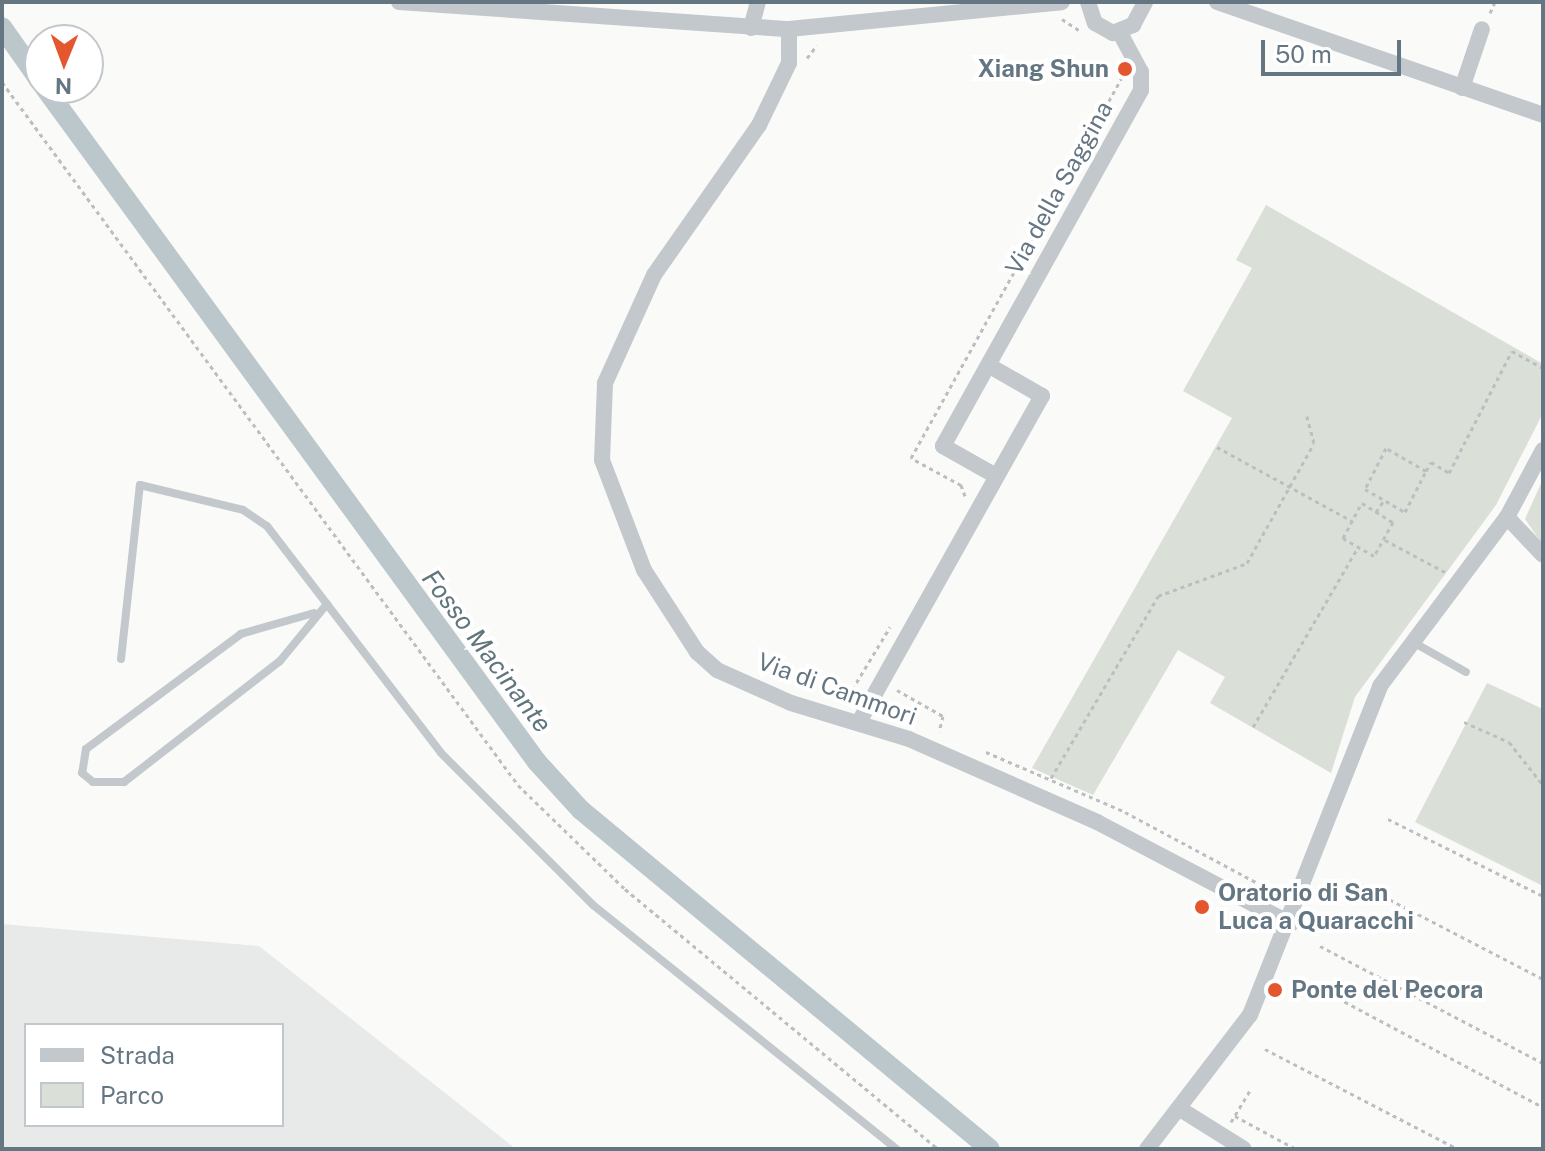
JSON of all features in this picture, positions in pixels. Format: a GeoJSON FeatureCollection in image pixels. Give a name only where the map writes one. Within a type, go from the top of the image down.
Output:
{"type":"FeatureCollection","features":[{"type":"Feature","properties":{"kind":"street"},"geometry":{"type":"LineString","coordinates":[[399,2],[595,9],[751,28],[789,29],[1062,2]]}},
{"type":"Feature","properties":{"kind":"street"},"geometry":{"type":"LineString","coordinates":[[751,28],[758,2]]}},
{"type":"Feature","properties":{"kind":"street"},"geometry":{"type":"LineString","coordinates":[[1088,2],[1101,30],[1120,33],[1139,18],[1145,2]]}},
{"type":"Feature","properties":{"kind":"street"},"geometry":{"type":"LineString","coordinates":[[1217,2],[1543,115]]}},
{"type":"Feature","properties":{"kind":"street","name":"Via di Cammori"},"geometry":{"type":"LineString","coordinates":[[789,29],[789,63],[759,125],[677,238],[637,309],[605,383],[600,450],[638,560],[705,661],[791,703],[859,722],[1097,822],[1291,924]]}},
{"type":"Feature","properties":{"kind":"street"},"geometry":{"type":"LineString","coordinates":[[1462,88],[1482,29]]}},
{"type":"Feature","properties":{"kind":"street","name":"Via della Saggina"},"geometry":{"type":"LineString","coordinates":[[996,476],[943,446],[1141,90],[1141,72],[1120,33]]}},
{"type":"Feature","properties":{"kind":"street"},"geometry":{"type":"LineString","coordinates":[[859,722],[1042,396],[988,365]]}},
{"type":"Feature","properties":{"kind":"street"},"geometry":{"type":"LineString","coordinates":[[1147,1149],[1250,1015],[1291,924],[1367,713],[1410,641],[1507,517],[1543,450]]}},
{"type":"Feature","properties":{"kind":"street"},"geometry":{"type":"LineString","coordinates":[[1507,517],[1543,555]]}},
{"type":"Feature","properties":{"kind":"street"},"geometry":{"type":"LineString","coordinates":[[1180,1109],[1244,1149]]}},
{"type":"Feature","properties":{"kind":"lane"},"geometry":{"type":"LineString","coordinates":[[121,659],[140,485],[243,510],[267,526],[441,753],[593,905],[897,1149]]}},
{"type":"Feature","properties":{"kind":"lane"},"geometry":{"type":"LineString","coordinates":[[314,613],[280,661],[124,782],[93,782],[82,773],[86,749],[241,634],[314,613],[327,604]]}},
{"type":"Feature","properties":{"kind":"lane"},"geometry":{"type":"LineString","coordinates":[[1410,641],[1466,672]]}},
{"type":"Feature","properties":{"kind":"path"},"geometry":{"type":"LineString","coordinates":[[2,82],[518,785],[625,889],[938,1149]]}},
{"type":"Feature","properties":{"kind":"path"},"geometry":{"type":"LineString","coordinates":[[1426,471],[1386,448],[1365,489],[1405,512],[1431,462],[1449,473],[1512,351],[1543,368]]}},
{"type":"Feature","properties":{"kind":"path"},"geometry":{"type":"LineString","coordinates":[[1050,779],[1143,613],[1177,584],[1247,563],[1314,443],[1306,413]]}},
{"type":"Feature","properties":{"kind":"path"},"geometry":{"type":"LineString","coordinates":[[1217,447],[1352,521]]}},
{"type":"Feature","properties":{"kind":"path"},"geometry":{"type":"LineString","coordinates":[[1376,512],[1384,500]]}},
{"type":"Feature","properties":{"kind":"path"},"geometry":{"type":"LineString","coordinates":[[1362,503],[1393,522],[1374,556],[1343,538],[1352,521],[1362,503]]}},
{"type":"Feature","properties":{"kind":"path"},"geometry":{"type":"LineString","coordinates":[[1383,539],[1448,574]]}},
{"type":"Feature","properties":{"kind":"path"},"geometry":{"type":"LineString","coordinates":[[1253,727],[1358,547]]}},
{"type":"Feature","properties":{"kind":"path"},"geometry":{"type":"LineString","coordinates":[[903,675],[895,689],[943,716],[936,731],[949,736]]}},
{"type":"Feature","properties":{"kind":"path"},"geometry":{"type":"LineString","coordinates":[[1464,722],[1509,742],[1543,785]]}},
{"type":"Feature","properties":{"kind":"path"},"geometry":{"type":"LineString","coordinates":[[976,748],[1050,779],[1288,899]]}},
{"type":"Feature","properties":{"kind":"path"},"geometry":{"type":"LineString","coordinates":[[1388,819],[1543,896]]}},
{"type":"Feature","properties":{"kind":"path"},"geometry":{"type":"LineString","coordinates":[[1354,881],[1543,979]]}},
{"type":"Feature","properties":{"kind":"path"},"geometry":{"type":"LineString","coordinates":[[1320,946],[1543,1063]]}},
{"type":"Feature","properties":{"kind":"path"},"geometry":{"type":"LineString","coordinates":[[1302,979],[1543,1107]]}},
{"type":"Feature","properties":{"kind":"path"},"geometry":{"type":"LineString","coordinates":[[1265,1049],[1458,1149]]}},
{"type":"Feature","properties":{"kind":"path"},"geometry":{"type":"LineString","coordinates":[[1221,1134],[1251,1089]]}},
{"type":"Feature","properties":{"kind":"path"},"geometry":{"type":"LineString","coordinates":[[1235,1116],[1296,1149]]}},
{"type":"Feature","properties":{"kind":"shaded area"},"geometry":{"type":"Polygon","coordinates":[[[2,924],[259,946],[516,1149],[2,1149],[2,924]]]}},
{"type":"Feature","properties":{"kind":"green space"},"geometry":{"type":"Polygon","coordinates":[[[1266,205],[1543,364],[1543,413],[1496,505],[1355,697],[1331,773],[1210,703],[1225,677],[1178,650],[1093,795],[1032,768],[1232,418],[1183,391],[1252,268],[1236,260],[1266,205]]]}},
{"type":"Feature","properties":{"kind":"green space"},"geometry":{"type":"Polygon","coordinates":[[[1543,479],[1543,545],[1525,519],[1543,479]]]}},
{"type":"Feature","properties":{"kind":"green space"},"geometry":{"type":"Polygon","coordinates":[[[1487,683],[1543,709],[1543,886],[1415,822],[1487,683]]]}},
{"type":"Feature","properties":{"kind":"waterway","name":"Fosso Macinante"},"geometry":{"type":"LineString","coordinates":[[2,27],[24,58]]}},
{"type":"Feature","properties":{"kind":"waterway","name":"Fosso Macinante"},"geometry":{"type":"LineString","coordinates":[[57,104],[537,762],[581,810],[990,1149]]}},
{"type":"Feature","properties":{"kind":"place","name":"Xiang Shun"},"geometry":{"type":"Point","coordinates":[1125,69]}},
{"type":"Feature","properties":{"kind":"place","name":"Oratorio di San Luca a Quaracchi"},"geometry":{"type":"Point","coordinates":[1202,907]}},
{"type":"Feature","properties":{"kind":"place","name":"Ponte del Pecora"},"geometry":{"type":"Point","coordinates":[1275,990]}}]}
